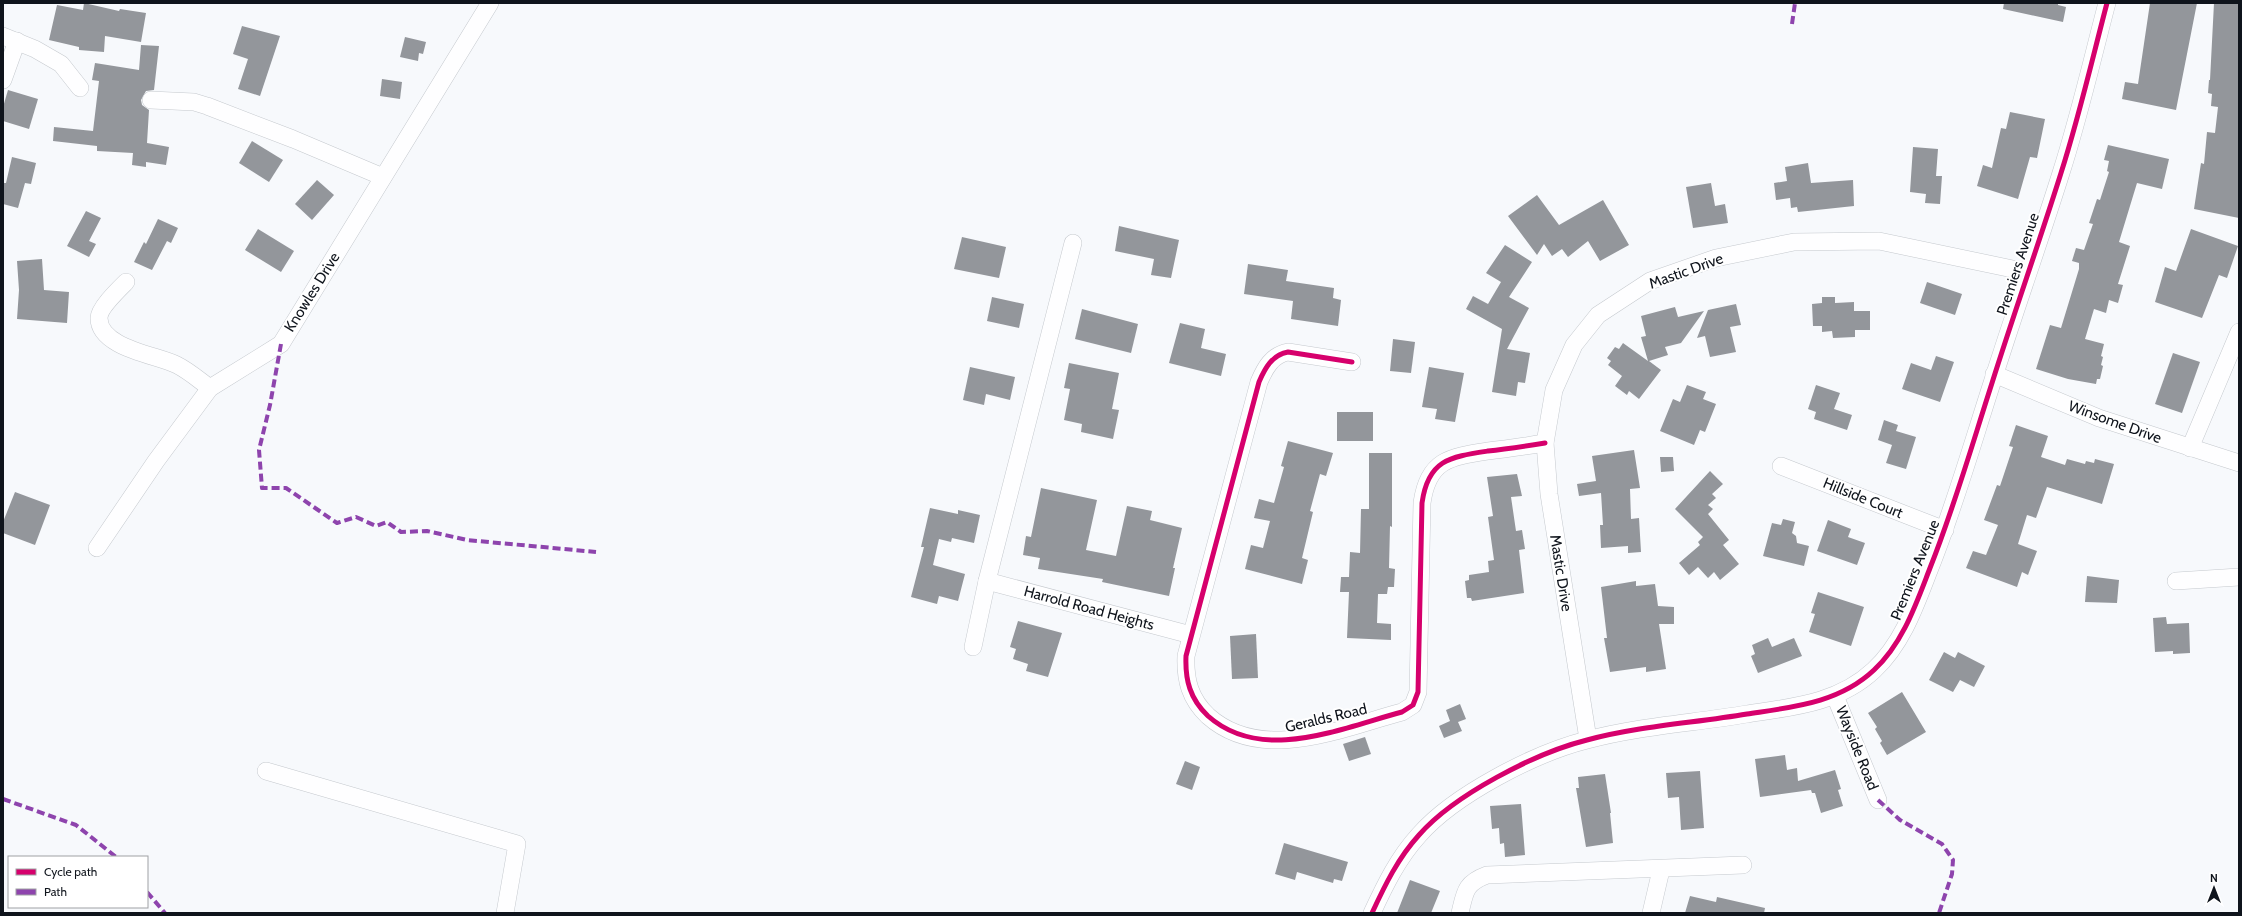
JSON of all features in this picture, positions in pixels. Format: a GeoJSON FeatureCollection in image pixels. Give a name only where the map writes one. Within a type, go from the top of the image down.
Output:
{"type":"FeatureCollection","features":[{"type":"Feature","properties":{"kind":"street","name":"Knowles Drive"},"geometry":{"type":"LineString","coordinates":[[97,548],[156,461],[210,388],[281,344],[490,3]]}},
{"type":"Feature","properties":{"kind":"street","name":"Premiers Avenue"},"geometry":{"type":"LineString","coordinates":[[1372,913],[1392,870],[1418,836],[1435,819],[1479,788],[1529,761],[1555,750],[1588,739],[1642,729],[1808,704],[1835,696],[1855,685],[1890,653],[1912,614],[1945,530],[2027,272],[2062,171],[2107,3]]}},
{"type":"Feature","properties":{"kind":"street"},"geometry":{"type":"LineString","coordinates":[[3,80],[10,38],[61,64],[80,88]]}},
{"type":"Feature","properties":{"kind":"street"},"geometry":{"type":"LineString","coordinates":[[151,100],[194,102],[207,106],[383,177]]}},
{"type":"Feature","properties":{"kind":"street","name":"Mastic Drive"},"geometry":{"type":"LineString","coordinates":[[1588,739],[1549,494],[1545,444],[1554,390],[1574,345],[1598,315],[1650,281],[1716,258],[1794,242],[1879,241],[2027,272]]}},
{"type":"Feature","properties":{"kind":"street"},"geometry":{"type":"LineString","coordinates":[[973,647],[988,581],[1073,243]]}},
{"type":"Feature","properties":{"kind":"street"},"geometry":{"type":"LineString","coordinates":[[126,282],[103,308],[99,318],[102,328],[110,338],[123,346],[176,365],[210,388]]}},
{"type":"Feature","properties":{"kind":"street"},"geometry":{"type":"LineString","coordinates":[[2190,448],[2239,332]]}},
{"type":"Feature","properties":{"kind":"street","name":"Geralds Road"},"geometry":{"type":"LineString","coordinates":[[1352,362],[1288,352],[1278,354],[1264,370],[1186,656],[1185,671],[1192,698],[1200,709],[1214,721],[1234,733],[1248,738],[1276,741],[1306,737],[1413,706],[1418,692],[1422,503],[1429,476],[1442,462],[1456,456],[1545,444]]}},
{"type":"Feature","properties":{"kind":"street","name":"Winsome Drive"},"geometry":{"type":"LineString","coordinates":[[1994,374],[2099,418],[2239,463]]}},
{"type":"Feature","properties":{"kind":"street","name":"Hillside Court"},"geometry":{"type":"LineString","coordinates":[[1781,466],[1945,530]]}},
{"type":"Feature","properties":{"kind":"street"},"geometry":{"type":"LineString","coordinates":[[2176,581],[2239,577]]}},
{"type":"Feature","properties":{"kind":"street","name":"Harrold Road Heights"},"geometry":{"type":"LineString","coordinates":[[988,581],[1191,635]]}},
{"type":"Feature","properties":{"kind":"street","name":"Wayside Road"},"geometry":{"type":"LineString","coordinates":[[1835,696],[1878,800]]}},
{"type":"Feature","properties":{"kind":"street"},"geometry":{"type":"LineString","coordinates":[[266,772],[517,844],[505,913]]}},
{"type":"Feature","properties":{"kind":"street"},"geometry":{"type":"LineString","coordinates":[[1460,913],[1465,893],[1469,885],[1477,879],[1487,875],[1661,870],[1743,865]]}},
{"type":"Feature","properties":{"kind":"street"},"geometry":{"type":"LineString","coordinates":[[1651,913],[1661,870]]}},
{"type":"Feature","properties":{"kind":"building"},"geometry":{"type":"Polygon","coordinates":[[[84,3],[119,11],[120,9],[146,13],[141,42],[105,36],[104,52],[79,50],[79,47],[49,40],[57,5],[83,10],[84,3]]]}},
{"type":"Feature","properties":{"kind":"building"},"geometry":{"type":"Polygon","coordinates":[[[2004,3],[2058,3],[2058,5],[2066,7],[2063,22],[2003,9],[2004,3]]]}},
{"type":"Feature","properties":{"kind":"building"},"geometry":{"type":"Polygon","coordinates":[[[2150,3],[2197,3],[2176,110],[2122,99],[2125,82],[2138,84],[2150,3]]]}},
{"type":"Feature","properties":{"kind":"building"},"geometry":{"type":"Polygon","coordinates":[[[2214,3],[2239,3],[2239,218],[2194,209],[2201,163],[2204,164],[2207,132],[2215,133],[2218,107],[2211,106],[2212,94],[2208,93],[2214,3]]]}},
{"type":"Feature","properties":{"kind":"building"},"geometry":{"type":"Polygon","coordinates":[[[242,26],[280,36],[260,96],[238,89],[248,59],[233,54],[242,26]]]}},
{"type":"Feature","properties":{"kind":"building"},"geometry":{"type":"Polygon","coordinates":[[[405,37],[426,42],[423,54],[419,53],[418,61],[400,57],[405,37]]]}},
{"type":"Feature","properties":{"kind":"building"},"geometry":{"type":"Polygon","coordinates":[[[141,45],[159,46],[154,90],[146,91],[141,100],[142,105],[149,110],[147,143],[169,147],[166,165],[146,162],[146,167],[132,165],[133,153],[97,151],[97,146],[53,141],[54,127],[93,131],[99,81],[92,80],[95,63],[139,70],[141,45]]]}},
{"type":"Feature","properties":{"kind":"building"},"geometry":{"type":"Polygon","coordinates":[[[382,79],[402,82],[400,99],[380,96],[382,79]]]}},
{"type":"Feature","properties":{"kind":"building"},"geometry":{"type":"Polygon","coordinates":[[[8,90],[38,99],[29,129],[3,121],[3,107],[8,90]]]}},
{"type":"Feature","properties":{"kind":"building"},"geometry":{"type":"Polygon","coordinates":[[[2010,112],[2045,119],[2037,158],[2030,157],[2018,199],[1977,186],[1983,165],[1992,168],[2001,128],[2006,129],[2010,112]]]}},
{"type":"Feature","properties":{"kind":"building"},"geometry":{"type":"Polygon","coordinates":[[[252,141],[283,160],[269,182],[239,163],[252,141]]]}},
{"type":"Feature","properties":{"kind":"building"},"geometry":{"type":"Polygon","coordinates":[[[2108,145],[2169,159],[2162,189],[2137,183],[2119,242],[2130,246],[2118,284],[2123,285],[2118,303],[2109,300],[2106,313],[2094,309],[2085,339],[2104,344],[2101,356],[2103,357],[2101,365],[2103,366],[2100,379],[2097,379],[2096,384],[2068,379],[2036,369],[2050,325],[2061,328],[2079,269],[2079,263],[2072,261],[2076,248],[2084,250],[2093,224],[2089,223],[2097,199],[2100,200],[2109,172],[2107,171],[2109,161],[2104,160],[2108,145]]]}},
{"type":"Feature","properties":{"kind":"building"},"geometry":{"type":"Polygon","coordinates":[[[1913,147],[1938,149],[1936,176],[1942,176],[1940,204],[1925,203],[1926,194],[1910,192],[1913,147]]]}},
{"type":"Feature","properties":{"kind":"building"},"geometry":{"type":"Polygon","coordinates":[[[12,157],[36,163],[31,184],[25,183],[18,208],[3,204],[3,183],[6,183],[12,157]]]}},
{"type":"Feature","properties":{"kind":"building"},"geometry":{"type":"Polygon","coordinates":[[[1808,163],[1811,183],[1853,180],[1854,206],[1798,212],[1797,207],[1791,208],[1790,198],[1776,200],[1774,183],[1787,181],[1785,167],[1808,163]]]}},
{"type":"Feature","properties":{"kind":"building"},"geometry":{"type":"Polygon","coordinates":[[[317,180],[334,195],[312,220],[295,204],[317,180]]]}},
{"type":"Feature","properties":{"kind":"building"},"geometry":{"type":"Polygon","coordinates":[[[1711,183],[1715,206],[1725,204],[1728,223],[1693,228],[1686,187],[1711,183]]]}},
{"type":"Feature","properties":{"kind":"building"},"geometry":{"type":"Polygon","coordinates":[[[1537,195],[1559,225],[1603,200],[1629,245],[1600,261],[1588,241],[1568,257],[1562,249],[1552,256],[1544,244],[1537,255],[1508,216],[1537,195]]]}},
{"type":"Feature","properties":{"kind":"building"},"geometry":{"type":"Polygon","coordinates":[[[86,211],[101,218],[89,241],[96,244],[89,257],[67,246],[86,211]]]}},
{"type":"Feature","properties":{"kind":"building"},"geometry":{"type":"Polygon","coordinates":[[[158,219],[178,228],[171,243],[167,241],[152,270],[134,262],[144,242],[146,244],[158,219]]]}},
{"type":"Feature","properties":{"kind":"building"},"geometry":{"type":"Polygon","coordinates":[[[1119,226],[1179,240],[1171,278],[1151,275],[1154,259],[1115,251],[1119,226]]]}},
{"type":"Feature","properties":{"kind":"building"},"geometry":{"type":"Polygon","coordinates":[[[258,229],[294,251],[281,272],[245,250],[258,229]]]}},
{"type":"Feature","properties":{"kind":"building"},"geometry":{"type":"Polygon","coordinates":[[[2191,229],[2238,246],[2227,278],[2219,275],[2202,318],[2155,302],[2165,267],[2176,271],[2191,229]]]}},
{"type":"Feature","properties":{"kind":"building"},"geometry":{"type":"Polygon","coordinates":[[[962,237],[1006,247],[999,278],[954,269],[962,237]]]}},
{"type":"Feature","properties":{"kind":"building"},"geometry":{"type":"Polygon","coordinates":[[[1505,245],[1532,262],[1509,297],[1529,308],[1507,349],[1530,353],[1525,383],[1518,382],[1516,396],[1492,392],[1502,329],[1466,309],[1473,296],[1488,304],[1501,282],[1486,273],[1505,245]]]}},
{"type":"Feature","properties":{"kind":"building"},"geometry":{"type":"Polygon","coordinates":[[[42,259],[44,290],[69,292],[67,323],[17,319],[19,290],[17,261],[42,259]]]}},
{"type":"Feature","properties":{"kind":"building"},"geometry":{"type":"Polygon","coordinates":[[[1248,264],[1288,270],[1286,281],[1334,288],[1333,298],[1341,300],[1338,326],[1291,319],[1293,301],[1244,294],[1248,264]]]}},
{"type":"Feature","properties":{"kind":"building"},"geometry":{"type":"Polygon","coordinates":[[[1927,282],[1962,294],[1955,315],[1920,303],[1927,282]]]}},
{"type":"Feature","properties":{"kind":"building"},"geometry":{"type":"Polygon","coordinates":[[[992,297],[1024,304],[1019,328],[987,321],[992,297]]]}},
{"type":"Feature","properties":{"kind":"building"},"geometry":{"type":"Polygon","coordinates":[[[1822,297],[1835,297],[1835,303],[1854,302],[1854,311],[1870,311],[1870,330],[1855,330],[1855,337],[1833,338],[1832,331],[1822,332],[1822,326],[1813,326],[1812,304],[1822,303],[1822,297]]]}},
{"type":"Feature","properties":{"kind":"building"},"geometry":{"type":"Polygon","coordinates":[[[1736,304],[1741,325],[1730,327],[1736,352],[1710,357],[1705,336],[1697,338],[1708,310],[1736,304]]]}},
{"type":"Feature","properties":{"kind":"building"},"geometry":{"type":"Polygon","coordinates":[[[1675,307],[1678,317],[1704,311],[1681,343],[1665,347],[1668,355],[1649,361],[1661,370],[1639,399],[1629,391],[1627,395],[1615,386],[1622,376],[1608,365],[1611,361],[1607,358],[1615,347],[1619,349],[1623,343],[1648,361],[1641,337],[1646,336],[1641,316],[1675,307]]]}},
{"type":"Feature","properties":{"kind":"building"},"geometry":{"type":"Polygon","coordinates":[[[1082,309],[1138,324],[1131,353],[1075,339],[1082,309]]]}},
{"type":"Feature","properties":{"kind":"building"},"geometry":{"type":"Polygon","coordinates":[[[1180,323],[1205,329],[1201,348],[1226,354],[1221,376],[1169,363],[1180,323]]]}},
{"type":"Feature","properties":{"kind":"building"},"geometry":{"type":"Polygon","coordinates":[[[1393,339],[1415,342],[1411,373],[1390,371],[1393,339]]]}},
{"type":"Feature","properties":{"kind":"building"},"geometry":{"type":"Polygon","coordinates":[[[2173,353],[2200,362],[2182,413],[2155,404],[2173,353]]]}},
{"type":"Feature","properties":{"kind":"building"},"geometry":{"type":"Polygon","coordinates":[[[1936,356],[1954,362],[1940,402],[1902,389],[1911,363],[1931,370],[1936,356]]]}},
{"type":"Feature","properties":{"kind":"building"},"geometry":{"type":"Polygon","coordinates":[[[1069,363],[1119,373],[1112,409],[1119,410],[1113,439],[1081,432],[1082,424],[1064,420],[1070,389],[1064,388],[1069,363]]]}},
{"type":"Feature","properties":{"kind":"building"},"geometry":{"type":"Polygon","coordinates":[[[970,367],[1015,377],[1010,400],[986,394],[984,405],[963,400],[970,367]]]}},
{"type":"Feature","properties":{"kind":"building"},"geometry":{"type":"Polygon","coordinates":[[[1429,367],[1464,373],[1455,422],[1435,419],[1437,409],[1422,407],[1429,367]]]}},
{"type":"Feature","properties":{"kind":"building"},"geometry":{"type":"Polygon","coordinates":[[[1687,385],[1706,392],[1703,399],[1716,404],[1705,432],[1700,430],[1694,445],[1660,431],[1673,399],[1680,402],[1687,385]]]}},
{"type":"Feature","properties":{"kind":"building"},"geometry":{"type":"Polygon","coordinates":[[[1816,385],[1840,393],[1834,409],[1852,415],[1847,430],[1814,419],[1816,412],[1808,409],[1816,385]]]}},
{"type":"Feature","properties":{"kind":"building"},"geometry":{"type":"Polygon","coordinates":[[[1337,412],[1373,412],[1373,441],[1337,441],[1337,412]]]}},
{"type":"Feature","properties":{"kind":"building"},"geometry":{"type":"Polygon","coordinates":[[[1884,420],[1898,425],[1896,431],[1916,437],[1906,469],[1886,463],[1892,445],[1878,440],[1884,420]]]}},
{"type":"Feature","properties":{"kind":"building"},"geometry":{"type":"Polygon","coordinates":[[[2016,425],[2048,436],[2041,457],[2065,465],[2067,459],[2085,464],[2086,461],[2094,463],[2095,459],[2114,464],[2102,504],[2047,487],[2036,518],[2027,515],[2018,544],[2037,551],[2028,575],[2022,572],[2017,587],[1966,568],[1973,551],[1986,555],[1998,525],[1984,520],[1997,485],[2000,486],[2013,447],[2009,446],[2016,425]]]}},
{"type":"Feature","properties":{"kind":"building"},"geometry":{"type":"Polygon","coordinates":[[[1288,441],[1333,453],[1326,476],[1320,474],[1310,511],[1313,512],[1302,558],[1308,560],[1302,584],[1245,569],[1251,545],[1263,548],[1270,521],[1254,518],[1259,499],[1274,503],[1284,467],[1281,466],[1288,441]]]}},
{"type":"Feature","properties":{"kind":"building"},"geometry":{"type":"Polygon","coordinates":[[[1634,450],[1640,488],[1630,489],[1631,519],[1639,518],[1641,552],[1628,553],[1628,546],[1601,548],[1600,525],[1603,525],[1601,493],[1579,496],[1577,484],[1596,481],[1592,456],[1634,450]]]}},
{"type":"Feature","properties":{"kind":"building"},"geometry":{"type":"Polygon","coordinates":[[[1369,453],[1392,453],[1392,527],[1390,526],[1389,568],[1395,569],[1394,587],[1388,587],[1387,594],[1378,594],[1377,623],[1391,624],[1391,640],[1347,638],[1349,592],[1340,592],[1341,577],[1349,577],[1350,552],[1360,553],[1361,509],[1369,509],[1369,453]]]}},
{"type":"Feature","properties":{"kind":"building"},"geometry":{"type":"Polygon","coordinates":[[[1660,457],[1673,457],[1674,471],[1661,472],[1660,457]]]}},
{"type":"Feature","properties":{"kind":"building"},"geometry":{"type":"Polygon","coordinates":[[[1710,471],[1723,484],[1712,494],[1716,498],[1708,505],[1713,509],[1708,514],[1729,540],[1723,545],[1739,564],[1720,580],[1714,572],[1708,578],[1698,567],[1689,575],[1679,563],[1700,545],[1698,542],[1703,537],[1675,509],[1710,471]]]}},
{"type":"Feature","properties":{"kind":"building"},"geometry":{"type":"Polygon","coordinates":[[[1517,474],[1522,496],[1511,497],[1516,531],[1522,530],[1525,549],[1519,550],[1524,593],[1472,601],[1471,598],[1467,598],[1465,581],[1469,580],[1469,575],[1489,572],[1488,561],[1494,560],[1488,517],[1493,516],[1487,477],[1517,474]]]}},
{"type":"Feature","properties":{"kind":"building"},"geometry":{"type":"Polygon","coordinates":[[[1041,488],[1097,500],[1086,550],[1116,556],[1127,506],[1152,511],[1150,520],[1182,528],[1173,568],[1175,568],[1169,596],[1102,582],[1103,579],[1038,569],[1040,558],[1023,555],[1026,536],[1031,537],[1041,488]]]}},
{"type":"Feature","properties":{"kind":"building"},"geometry":{"type":"Polygon","coordinates":[[[15,492],[50,505],[35,545],[3,533],[3,522],[15,492]]]}},
{"type":"Feature","properties":{"kind":"building"},"geometry":{"type":"Polygon","coordinates":[[[930,508],[958,514],[958,510],[980,515],[974,543],[952,538],[951,542],[939,539],[933,565],[965,574],[958,601],[939,596],[937,604],[911,597],[924,547],[921,547],[930,508]]]}},
{"type":"Feature","properties":{"kind":"building"},"geometry":{"type":"Polygon","coordinates":[[[1783,519],[1795,522],[1792,533],[1796,536],[1797,543],[1809,546],[1804,566],[1763,556],[1772,523],[1781,525],[1783,519]]]}},
{"type":"Feature","properties":{"kind":"building"},"geometry":{"type":"Polygon","coordinates":[[[1828,520],[1851,529],[1848,537],[1865,543],[1857,565],[1817,551],[1828,520]]]}},
{"type":"Feature","properties":{"kind":"building"},"geometry":{"type":"Polygon","coordinates":[[[2087,576],[2119,580],[2117,603],[2085,602],[2087,576]]]}},
{"type":"Feature","properties":{"kind":"building"},"geometry":{"type":"Polygon","coordinates":[[[1636,581],[1636,586],[1655,584],[1658,606],[1674,607],[1674,624],[1659,624],[1666,669],[1646,672],[1646,667],[1610,672],[1604,638],[1607,638],[1601,587],[1636,581]]]}},
{"type":"Feature","properties":{"kind":"building"},"geometry":{"type":"Polygon","coordinates":[[[1818,592],[1864,607],[1851,646],[1809,632],[1815,614],[1811,613],[1818,592]]]}},
{"type":"Feature","properties":{"kind":"building"},"geometry":{"type":"Polygon","coordinates":[[[2166,617],[2167,624],[2189,623],[2190,653],[2173,654],[2173,651],[2155,652],[2153,618],[2166,617]]]}},
{"type":"Feature","properties":{"kind":"building"},"geometry":{"type":"Polygon","coordinates":[[[1018,621],[1062,633],[1048,677],[1026,671],[1028,664],[1013,659],[1016,649],[1010,647],[1018,621]]]}},
{"type":"Feature","properties":{"kind":"building"},"geometry":{"type":"Polygon","coordinates":[[[1256,634],[1258,678],[1232,679],[1230,636],[1256,634]]]}},
{"type":"Feature","properties":{"kind":"building"},"geometry":{"type":"Polygon","coordinates":[[[1768,638],[1772,647],[1794,638],[1802,656],[1758,673],[1751,656],[1755,654],[1752,645],[1768,638]]]}},
{"type":"Feature","properties":{"kind":"building"},"geometry":{"type":"Polygon","coordinates":[[[1944,652],[1955,658],[1958,652],[1985,666],[1974,687],[1960,680],[1953,692],[1929,680],[1944,652]]]}},
{"type":"Feature","properties":{"kind":"building"},"geometry":{"type":"Polygon","coordinates":[[[1902,692],[1926,732],[1887,755],[1880,743],[1882,741],[1875,729],[1877,727],[1868,713],[1902,692]]]}},
{"type":"Feature","properties":{"kind":"building"},"geometry":{"type":"Polygon","coordinates":[[[1460,704],[1466,719],[1458,722],[1462,731],[1444,738],[1439,726],[1450,721],[1446,710],[1460,704]]]}},
{"type":"Feature","properties":{"kind":"building"},"geometry":{"type":"Polygon","coordinates":[[[1365,737],[1371,754],[1349,761],[1343,744],[1365,737]]]}},
{"type":"Feature","properties":{"kind":"building"},"geometry":{"type":"Polygon","coordinates":[[[1785,755],[1787,770],[1797,768],[1798,781],[1835,770],[1841,789],[1838,790],[1843,806],[1821,813],[1815,793],[1812,793],[1811,790],[1760,797],[1755,759],[1785,755]]]}},
{"type":"Feature","properties":{"kind":"building"},"geometry":{"type":"Polygon","coordinates":[[[1185,761],[1200,767],[1192,790],[1176,784],[1185,761]]]}},
{"type":"Feature","properties":{"kind":"building"},"geometry":{"type":"Polygon","coordinates":[[[1700,771],[1704,828],[1681,830],[1679,797],[1668,798],[1666,773],[1700,771]]]}},
{"type":"Feature","properties":{"kind":"building"},"geometry":{"type":"Polygon","coordinates":[[[1605,774],[1611,813],[1613,843],[1586,847],[1576,788],[1579,788],[1578,777],[1605,774]]]}},
{"type":"Feature","properties":{"kind":"building"},"geometry":{"type":"Polygon","coordinates":[[[1521,804],[1525,855],[1505,857],[1504,843],[1500,844],[1499,828],[1492,829],[1490,806],[1521,804]]]}},
{"type":"Feature","properties":{"kind":"building"},"geometry":{"type":"Polygon","coordinates":[[[1284,843],[1348,862],[1342,881],[1334,879],[1333,883],[1297,872],[1295,880],[1275,874],[1284,843]]]}},
{"type":"Feature","properties":{"kind":"building"},"geometry":{"type":"Polygon","coordinates":[[[1410,880],[1440,891],[1431,913],[1397,913],[1410,880]]]}},
{"type":"Feature","properties":{"kind":"building"},"geometry":{"type":"Polygon","coordinates":[[[1690,896],[1716,902],[1717,897],[1765,908],[1764,913],[1685,913],[1690,896]]]}},
{"type":"Feature","properties":{"kind":"marked path"},"geometry":{"type":"LineString","coordinates":[[1792,24],[1795,3]]}},
{"type":"Feature","properties":{"kind":"marked path"},"geometry":{"type":"LineString","coordinates":[[281,344],[270,405],[259,450],[262,488],[286,488],[337,523],[356,517],[376,526],[387,522],[401,532],[427,531],[467,540],[596,552]]}},
{"type":"Feature","properties":{"kind":"marked path"},"geometry":{"type":"LineString","coordinates":[[3,799],[76,825],[115,856]]}},
{"type":"Feature","properties":{"kind":"marked path"},"geometry":{"type":"LineString","coordinates":[[1878,800],[1900,820],[1942,844],[1953,860],[1952,874],[1939,913]]}},
{"type":"Feature","properties":{"kind":"marked path"},"geometry":{"type":"LineString","coordinates":[[148,893],[165,913]]}},
{"type":"Feature","properties":{"kind":"cycle path"},"geometry":{"type":"LineString","coordinates":[[1372,913],[1398,862],[1419,835],[1434,820],[1453,805],[1497,777],[1520,765],[1566,746],[1607,735],[1781,709],[1831,697],[1846,690],[1874,670],[1893,648],[1914,609],[1955,499],[2068,152],[2107,3]]}},
{"type":"Feature","properties":{"kind":"cycle path"},"geometry":{"type":"LineString","coordinates":[[1352,362],[1288,352],[1273,359],[1259,382],[1186,656],[1186,673],[1190,689],[1197,703],[1208,716],[1229,730],[1253,738],[1277,740],[1302,738],[1328,733],[1402,712],[1413,705],[1418,692],[1422,503],[1429,478],[1435,469],[1452,459],[1474,453],[1545,443]]}}]}
